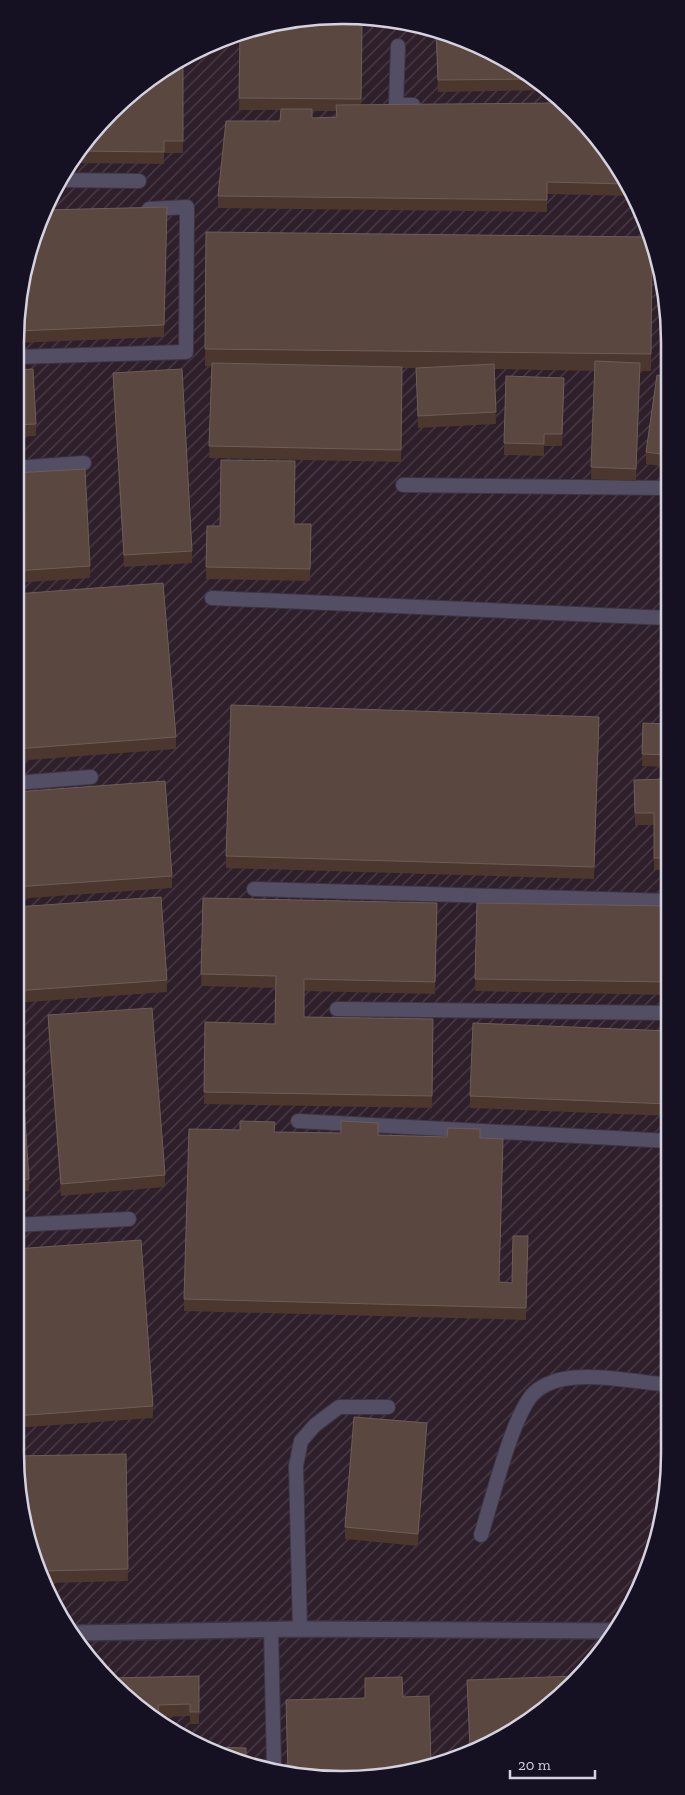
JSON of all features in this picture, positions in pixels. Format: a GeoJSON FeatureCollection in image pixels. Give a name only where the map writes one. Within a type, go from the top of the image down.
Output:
{"type":"FeatureCollection","features":[{"type":"Feature","properties":{"kind":"street"},"geometry":{"type":"LineString","coordinates":[[79,1633],[271,1629],[607,1631]]}},
{"type":"Feature","properties":{"kind":"lane"},"geometry":{"type":"LineString","coordinates":[[398,46],[396,105],[426,105]]}},
{"type":"Feature","properties":{"kind":"lane"},"geometry":{"type":"LineString","coordinates":[[68,180],[139,180]]}},
{"type":"Feature","properties":{"kind":"lane"},"geometry":{"type":"LineString","coordinates":[[24,357],[186,352],[187,207],[139,209]]}},
{"type":"Feature","properties":{"kind":"lane"},"geometry":{"type":"LineString","coordinates":[[24,467],[84,463]]}},
{"type":"Feature","properties":{"kind":"lane"},"geometry":{"type":"LineString","coordinates":[[403,485],[661,488]]}},
{"type":"Feature","properties":{"kind":"lane"},"geometry":{"type":"LineString","coordinates":[[212,598],[661,618]]}},
{"type":"Feature","properties":{"kind":"lane"},"geometry":{"type":"LineString","coordinates":[[24,782],[91,777]]}},
{"type":"Feature","properties":{"kind":"lane"},"geometry":{"type":"LineString","coordinates":[[254,889],[661,901]]}},
{"type":"Feature","properties":{"kind":"lane"},"geometry":{"type":"LineString","coordinates":[[337,1009],[661,1013]]}},
{"type":"Feature","properties":{"kind":"lane"},"geometry":{"type":"LineString","coordinates":[[298,1121],[661,1141]]}},
{"type":"Feature","properties":{"kind":"lane"},"geometry":{"type":"LineString","coordinates":[[24,1225],[129,1219]]}},
{"type":"Feature","properties":{"kind":"lane"},"geometry":{"type":"LineString","coordinates":[[481,1535],[517,1420],[532,1395],[547,1384],[563,1379],[599,1379],[661,1384]]}},
{"type":"Feature","properties":{"kind":"lane"},"geometry":{"type":"LineString","coordinates":[[300,1629],[296,1466],[301,1441],[315,1425],[338,1407],[388,1407]]}},
{"type":"Feature","properties":{"kind":"lane"},"geometry":{"type":"LineString","coordinates":[[271,1629],[274,1763]]}},
{"type":"Feature","properties":{"kind":"shaded area"},"geometry":{"type":"Polygon","coordinates":[[[363,24],[384,26],[425,35],[464,48],[520,77],[553,103],[582,132],[608,165],[637,221],[650,260],[659,301],[661,322],[661,1473],[659,1494],[650,1535],[637,1574],[608,1630],[568,1678],[520,1718],[464,1747],[405,1765],[363,1771],[301,1769],[240,1754],[183,1729],[148,1705],[117,1678],[77,1630],[48,1574],[30,1515],[24,1473],[24,322],[26,301],[35,260],[48,221],[77,165],[117,117],[148,90],[183,66],[240,41],[301,26],[363,24]]]}},
{"type":"Feature","properties":{"kind":"building"},"geometry":{"type":"Polygon","coordinates":[[[362,25],[361,99],[239,98],[240,41],[301,26],[362,25]]]}},
{"type":"Feature","properties":{"kind":"building"},"geometry":{"type":"Polygon","coordinates":[[[436,38],[464,48],[502,66],[523,79],[438,80],[436,38]]]}},
{"type":"Feature","properties":{"kind":"building"},"geometry":{"type":"Polygon","coordinates":[[[183,66],[183,141],[164,141],[164,152],[88,151],[103,132],[132,103],[165,77],[183,66]]]}},
{"type":"Feature","properties":{"kind":"building"},"geometry":{"type":"Polygon","coordinates":[[[553,103],[582,132],[608,165],[619,184],[547,182],[547,200],[218,196],[226,121],[280,121],[281,109],[312,109],[312,118],[337,117],[336,105],[553,103]]]}},
{"type":"Feature","properties":{"kind":"building"},"geometry":{"type":"Polygon","coordinates":[[[167,207],[164,325],[24,331],[26,301],[30,280],[41,240],[53,210],[167,207]]]}},
{"type":"Feature","properties":{"kind":"building"},"geometry":{"type":"Polygon","coordinates":[[[206,232],[643,237],[652,267],[651,354],[205,349],[206,232]]]}},
{"type":"Feature","properties":{"kind":"building"},"geometry":{"type":"Polygon","coordinates":[[[595,361],[640,363],[636,469],[591,467],[595,361]]]}},
{"type":"Feature","properties":{"kind":"building"},"geometry":{"type":"Polygon","coordinates":[[[212,363],[402,367],[401,450],[209,446],[212,363]]]}},
{"type":"Feature","properties":{"kind":"building"},"geometry":{"type":"Polygon","coordinates":[[[494,364],[496,412],[418,416],[416,368],[494,364]]]}},
{"type":"Feature","properties":{"kind":"building"},"geometry":{"type":"Polygon","coordinates":[[[33,369],[36,424],[24,425],[24,370],[33,369]]]}},
{"type":"Feature","properties":{"kind":"building"},"geometry":{"type":"Polygon","coordinates":[[[182,369],[192,551],[124,555],[113,373],[182,369]]]}},
{"type":"Feature","properties":{"kind":"building"},"geometry":{"type":"Polygon","coordinates":[[[657,375],[661,376],[661,454],[646,452],[657,375]]]}},
{"type":"Feature","properties":{"kind":"building"},"geometry":{"type":"Polygon","coordinates":[[[506,376],[564,378],[562,434],[544,434],[544,444],[504,443],[506,376]]]}},
{"type":"Feature","properties":{"kind":"building"},"geometry":{"type":"Polygon","coordinates":[[[221,460],[295,461],[294,524],[311,524],[310,569],[206,567],[207,526],[220,526],[221,460]]]}},
{"type":"Feature","properties":{"kind":"building"},"geometry":{"type":"Polygon","coordinates":[[[85,469],[90,566],[24,570],[24,472],[85,469]]]}},
{"type":"Feature","properties":{"kind":"building"},"geometry":{"type":"Polygon","coordinates":[[[163,583],[176,737],[24,748],[24,593],[163,583]]]}},
{"type":"Feature","properties":{"kind":"building"},"geometry":{"type":"Polygon","coordinates":[[[231,705],[599,717],[594,867],[226,856],[231,705]]]}},
{"type":"Feature","properties":{"kind":"building"},"geometry":{"type":"Polygon","coordinates":[[[643,723],[661,724],[661,755],[642,754],[643,723]]]}},
{"type":"Feature","properties":{"kind":"building"},"geometry":{"type":"Polygon","coordinates":[[[661,779],[661,858],[654,858],[654,813],[635,813],[634,780],[661,779]]]}},
{"type":"Feature","properties":{"kind":"building"},"geometry":{"type":"Polygon","coordinates":[[[165,781],[172,876],[24,886],[24,791],[165,781]]]}},
{"type":"Feature","properties":{"kind":"building"},"geometry":{"type":"Polygon","coordinates":[[[161,897],[167,980],[24,990],[24,906],[161,897]]]}},
{"type":"Feature","properties":{"kind":"building"},"geometry":{"type":"Polygon","coordinates":[[[203,898],[437,903],[435,982],[304,979],[304,1017],[433,1019],[432,1096],[204,1092],[205,1022],[275,1024],[276,976],[201,974],[203,898]]]}},
{"type":"Feature","properties":{"kind":"building"},"geometry":{"type":"Polygon","coordinates":[[[477,903],[661,906],[661,982],[475,979],[477,903]]]}},
{"type":"Feature","properties":{"kind":"building"},"geometry":{"type":"Polygon","coordinates":[[[152,1008],[165,1175],[61,1184],[48,1015],[152,1008]]]}},
{"type":"Feature","properties":{"kind":"building"},"geometry":{"type":"Polygon","coordinates":[[[473,1023],[661,1031],[661,1104],[470,1096],[473,1023]]]}},
{"type":"Feature","properties":{"kind":"building"},"geometry":{"type":"Polygon","coordinates":[[[24,1104],[29,1179],[24,1180],[24,1104]]]}},
{"type":"Feature","properties":{"kind":"building"},"geometry":{"type":"Polygon","coordinates":[[[240,1121],[275,1122],[274,1132],[341,1133],[341,1121],[378,1123],[378,1135],[447,1137],[448,1128],[480,1129],[480,1138],[503,1139],[499,1282],[512,1283],[513,1236],[528,1236],[526,1308],[184,1299],[189,1129],[240,1130],[240,1121]]]}},
{"type":"Feature","properties":{"kind":"building"},"geometry":{"type":"Polygon","coordinates":[[[141,1240],[153,1406],[24,1415],[24,1248],[141,1240]]]}},
{"type":"Feature","properties":{"kind":"building"},"geometry":{"type":"Polygon","coordinates":[[[354,1417],[427,1423],[418,1534],[345,1527],[354,1417]]]}},
{"type":"Feature","properties":{"kind":"building"},"geometry":{"type":"Polygon","coordinates":[[[126,1454],[128,1569],[47,1571],[30,1515],[26,1494],[24,1456],[126,1454]]]}},
{"type":"Feature","properties":{"kind":"building"},"geometry":{"type":"Polygon","coordinates":[[[199,1676],[199,1712],[190,1712],[190,1704],[158,1705],[159,1713],[117,1678],[199,1676]]]}},
{"type":"Feature","properties":{"kind":"building"},"geometry":{"type":"Polygon","coordinates":[[[570,1676],[520,1718],[470,1744],[467,1680],[570,1676]]]}},
{"type":"Feature","properties":{"kind":"building"},"geometry":{"type":"Polygon","coordinates":[[[402,1677],[403,1697],[429,1696],[431,1758],[384,1769],[363,1771],[322,1771],[288,1766],[286,1700],[365,1698],[365,1678],[402,1677]]]}},
{"type":"Feature","properties":{"kind":"building"},"geometry":{"type":"Polygon","coordinates":[[[222,1747],[246,1748],[246,1756],[222,1747]]]}}]}
